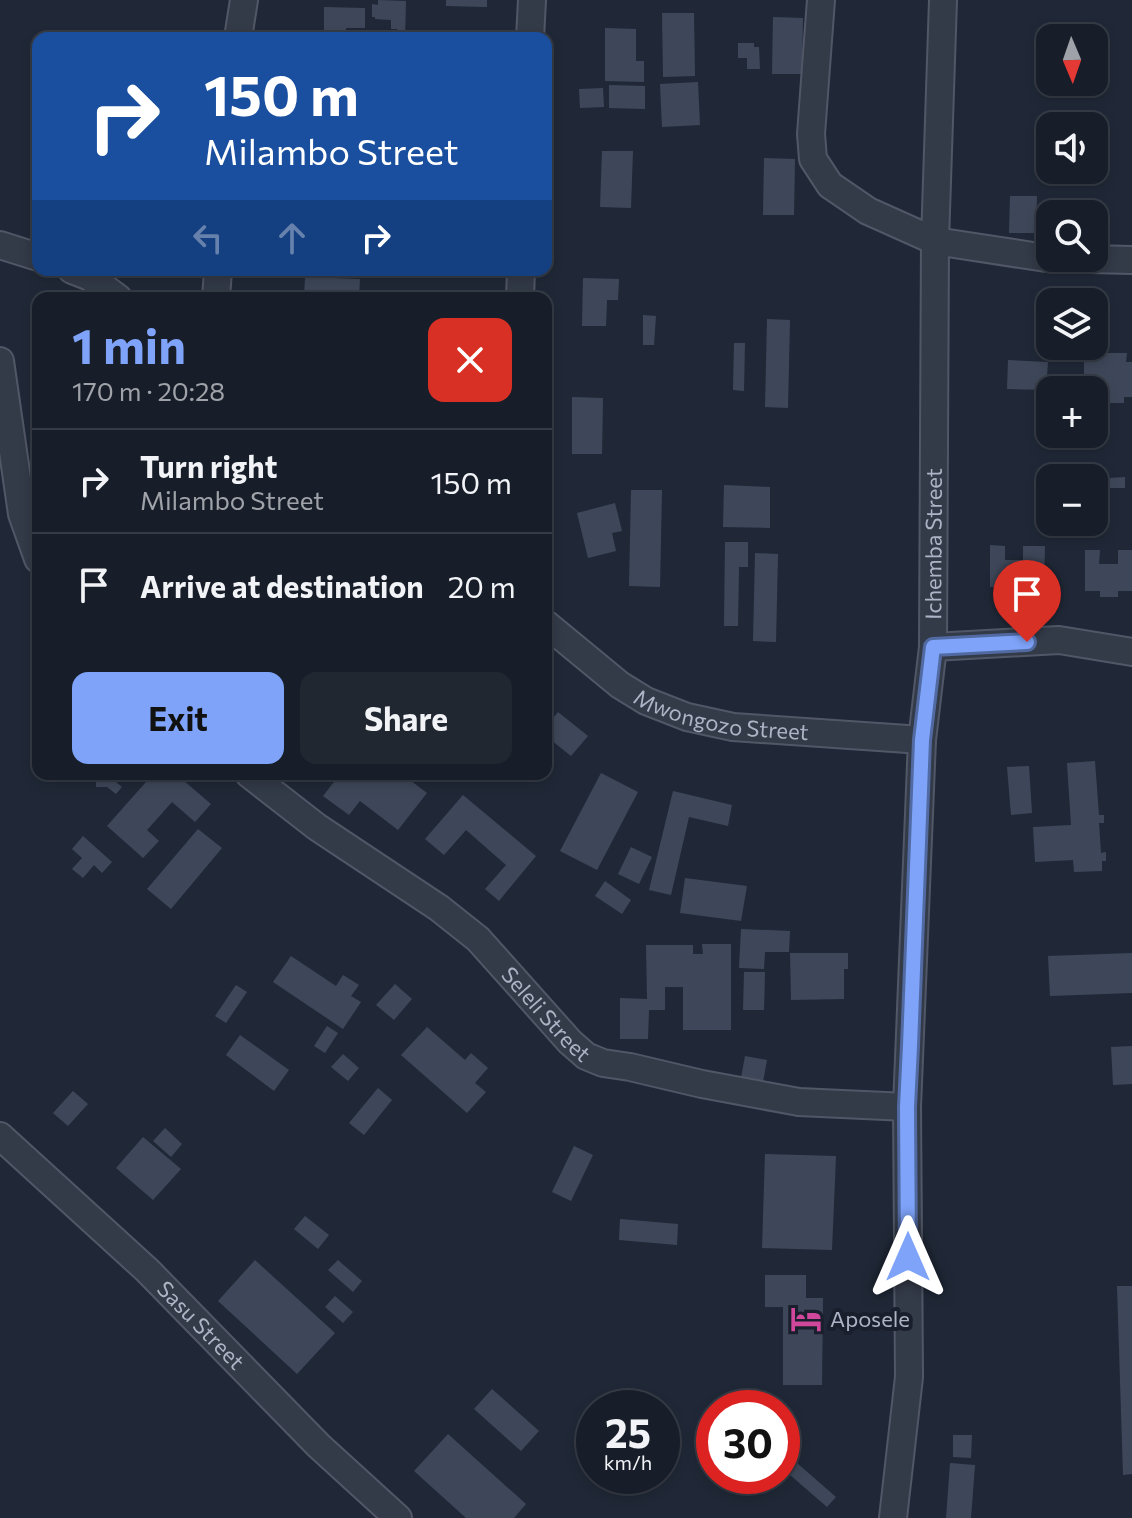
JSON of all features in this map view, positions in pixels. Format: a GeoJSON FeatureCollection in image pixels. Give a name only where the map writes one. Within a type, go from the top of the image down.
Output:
{"type":"FeatureCollection","features":[{"type":"Feature","properties":{"kind":"street"},"geometry":{"type":"LineString","coordinates":[[239,32],[244,0]]}},
{"type":"Feature","properties":{"kind":"street"},"geometry":{"type":"LineString","coordinates":[[530,32],[532,0]]}},
{"type":"Feature","properties":{"kind":"street"},"geometry":{"type":"LineString","coordinates":[[821,0],[811,134],[813,159],[830,185],[868,211],[935,241],[1046,258],[1132,260]]}},
{"type":"Feature","properties":{"kind":"street","name":"Ichemba Street"},"geometry":{"type":"LineString","coordinates":[[893,1518],[909,1377],[907,1107],[922,740],[933,647],[935,241],[943,0]]}},
{"type":"Feature","properties":{"kind":"street"},"geometry":{"type":"LineString","coordinates":[[0,245],[32,255]]}},
{"type":"Feature","properties":{"kind":"street"},"geometry":{"type":"LineString","coordinates":[[87,276],[110,292]]}},
{"type":"Feature","properties":{"kind":"street"},"geometry":{"type":"LineString","coordinates":[[0,361],[22,514],[32,542]]}},
{"type":"Feature","properties":{"kind":"street","name":"Mwongozo Street"},"geometry":{"type":"LineString","coordinates":[[552,629],[620,685],[646,701],[687,717],[733,727],[922,740]]}},
{"type":"Feature","properties":{"kind":"street"},"geometry":{"type":"LineString","coordinates":[[933,647],[1059,640],[1132,652]]}},
{"type":"Feature","properties":{"kind":"street","name":"Seleli Street"},"geometry":{"type":"LineString","coordinates":[[257,780],[317,827],[439,908],[478,939],[586,1056],[603,1063],[799,1102],[907,1107]]}},
{"type":"Feature","properties":{"kind":"street","name":"Sasu Street"},"geometry":{"type":"LineString","coordinates":[[0,1136],[147,1270],[319,1446],[398,1518]]}},
{"type":"Feature","properties":{"kind":"building"},"geometry":{"type":"Polygon","coordinates":[[[378,0],[406,1],[405,32],[391,29],[391,20],[372,17],[372,4],[378,5],[378,0]]]}},
{"type":"Feature","properties":{"kind":"building"},"geometry":{"type":"Polygon","coordinates":[[[446,0],[487,0],[487,7],[446,6],[446,0]]]}},
{"type":"Feature","properties":{"kind":"building"},"geometry":{"type":"Polygon","coordinates":[[[324,7],[365,8],[365,28],[324,32],[324,7]]]}},
{"type":"Feature","properties":{"kind":"building"},"geometry":{"type":"Polygon","coordinates":[[[662,13],[694,13],[695,76],[663,77],[662,13]]]}},
{"type":"Feature","properties":{"kind":"building"},"geometry":{"type":"Polygon","coordinates":[[[773,17],[803,18],[802,74],[772,74],[773,17]]]}},
{"type":"Feature","properties":{"kind":"building"},"geometry":{"type":"Polygon","coordinates":[[[605,28],[636,29],[636,61],[644,61],[644,82],[605,81],[605,28]]]}},
{"type":"Feature","properties":{"kind":"building"},"geometry":{"type":"Polygon","coordinates":[[[738,43],[754,43],[754,47],[759,47],[760,69],[747,69],[747,58],[738,58],[738,43]]]}},
{"type":"Feature","properties":{"kind":"building"},"geometry":{"type":"Polygon","coordinates":[[[698,82],[700,125],[662,127],[660,84],[698,82]]]}},
{"type":"Feature","properties":{"kind":"building"},"geometry":{"type":"Polygon","coordinates":[[[609,85],[645,86],[645,109],[609,108],[609,85]]]}},
{"type":"Feature","properties":{"kind":"building"},"geometry":{"type":"Polygon","coordinates":[[[603,88],[604,107],[580,108],[579,89],[603,88]]]}},
{"type":"Feature","properties":{"kind":"building"},"geometry":{"type":"Polygon","coordinates":[[[602,151],[633,151],[631,208],[600,207],[602,151]]]}},
{"type":"Feature","properties":{"kind":"building"},"geometry":{"type":"Polygon","coordinates":[[[764,158],[795,159],[794,215],[763,215],[764,158]]]}},
{"type":"Feature","properties":{"kind":"building"},"geometry":{"type":"Polygon","coordinates":[[[1010,196],[1037,196],[1036,233],[1009,233],[1010,196]]]}},
{"type":"Feature","properties":{"kind":"building"},"geometry":{"type":"Polygon","coordinates":[[[305,277],[360,279],[359,292],[304,292],[305,277]]]}},
{"type":"Feature","properties":{"kind":"building"},"geometry":{"type":"Polygon","coordinates":[[[583,278],[619,279],[618,300],[607,300],[606,326],[582,326],[583,278]]]}},
{"type":"Feature","properties":{"kind":"building"},"geometry":{"type":"Polygon","coordinates":[[[643,315],[656,316],[654,345],[643,345],[643,315]]]}},
{"type":"Feature","properties":{"kind":"building"},"geometry":{"type":"Polygon","coordinates":[[[767,319],[790,320],[788,408],[765,407],[767,319]]]}},
{"type":"Feature","properties":{"kind":"building"},"geometry":{"type":"Polygon","coordinates":[[[734,343],[745,343],[744,391],[733,390],[734,343]]]}},
{"type":"Feature","properties":{"kind":"building"},"geometry":{"type":"Polygon","coordinates":[[[1108,353],[1127,353],[1126,362],[1132,362],[1132,397],[1124,397],[1124,403],[1108,403],[1108,376],[1084,376],[1084,360],[1108,360],[1108,353]]]}},
{"type":"Feature","properties":{"kind":"building"},"geometry":{"type":"Polygon","coordinates":[[[1008,360],[1048,362],[1047,376],[1036,376],[1036,390],[1007,389],[1008,360]]]}},
{"type":"Feature","properties":{"kind":"building"},"geometry":{"type":"Polygon","coordinates":[[[572,397],[603,398],[602,454],[572,454],[572,397]]]}},
{"type":"Feature","properties":{"kind":"building"},"geometry":{"type":"Polygon","coordinates":[[[1125,477],[1125,488],[1110,488],[1109,478],[1125,477]]]}},
{"type":"Feature","properties":{"kind":"building"},"geometry":{"type":"Polygon","coordinates":[[[724,485],[770,487],[770,528],[723,527],[724,485]]]}},
{"type":"Feature","properties":{"kind":"building"},"geometry":{"type":"Polygon","coordinates":[[[631,490],[662,490],[660,587],[629,586],[631,490]]]}},
{"type":"Feature","properties":{"kind":"building"},"geometry":{"type":"Polygon","coordinates":[[[615,503],[622,531],[612,533],[616,551],[588,558],[577,513],[615,503]]]}},
{"type":"Feature","properties":{"kind":"building"},"geometry":{"type":"Polygon","coordinates":[[[725,542],[748,542],[748,567],[739,567],[738,626],[724,626],[725,542]]]}},
{"type":"Feature","properties":{"kind":"building"},"geometry":{"type":"Polygon","coordinates":[[[990,545],[1005,546],[1005,560],[1023,560],[1023,546],[1045,546],[1044,587],[1023,587],[1023,593],[1005,593],[1005,586],[990,587],[990,545]]]}},
{"type":"Feature","properties":{"kind":"building"},"geometry":{"type":"Polygon","coordinates":[[[1085,550],[1100,550],[1099,564],[1118,564],[1118,550],[1132,550],[1132,591],[1118,591],[1118,597],[1100,597],[1100,591],[1085,591],[1085,550]]]}},
{"type":"Feature","properties":{"kind":"building"},"geometry":{"type":"Polygon","coordinates":[[[755,553],[778,554],[776,642],[753,641],[755,553]]]}},
{"type":"Feature","properties":{"kind":"building"},"geometry":{"type":"Polygon","coordinates":[[[558,712],[588,736],[571,756],[552,741],[552,720],[558,712]]]}},
{"type":"Feature","properties":{"kind":"building"},"geometry":{"type":"Polygon","coordinates":[[[1095,761],[1099,815],[1104,815],[1104,823],[1099,823],[1101,853],[1106,852],[1102,871],[1074,872],[1073,860],[1035,862],[1033,827],[1071,825],[1067,763],[1095,761]]]}},
{"type":"Feature","properties":{"kind":"building"},"geometry":{"type":"Polygon","coordinates":[[[1029,766],[1032,813],[1011,815],[1007,767],[1029,766]]]}},
{"type":"Feature","properties":{"kind":"building"},"geometry":{"type":"Polygon","coordinates":[[[601,773],[638,792],[597,870],[560,851],[601,773]]]}},
{"type":"Feature","properties":{"kind":"building"},"geometry":{"type":"Polygon","coordinates":[[[96,780],[114,780],[122,787],[116,794],[107,787],[96,787],[96,780]]]}},
{"type":"Feature","properties":{"kind":"building"},"geometry":{"type":"Polygon","coordinates":[[[148,780],[183,780],[211,804],[195,822],[172,802],[147,830],[159,841],[143,858],[107,826],[148,780]]]}},
{"type":"Feature","properties":{"kind":"building"},"geometry":{"type":"Polygon","coordinates":[[[335,780],[410,780],[427,793],[398,830],[360,801],[349,815],[323,796],[335,780]]]}},
{"type":"Feature","properties":{"kind":"building"},"geometry":{"type":"Polygon","coordinates":[[[673,791],[732,805],[728,826],[689,817],[671,895],[649,890],[673,791]]]}},
{"type":"Feature","properties":{"kind":"building"},"geometry":{"type":"Polygon","coordinates":[[[463,795],[536,856],[499,901],[485,889],[506,865],[466,830],[444,855],[425,839],[463,795]]]}},
{"type":"Feature","properties":{"kind":"building"},"geometry":{"type":"Polygon","coordinates":[[[198,829],[222,848],[171,909],[147,889],[198,829]]]}},
{"type":"Feature","properties":{"kind":"building"},"geometry":{"type":"Polygon","coordinates":[[[83,836],[112,862],[102,873],[94,865],[83,878],[72,869],[82,858],[72,849],[83,836]]]}},
{"type":"Feature","properties":{"kind":"building"},"geometry":{"type":"Polygon","coordinates":[[[631,847],[652,857],[639,884],[618,874],[631,847]]]}},
{"type":"Feature","properties":{"kind":"building"},"geometry":{"type":"Polygon","coordinates":[[[685,878],[747,886],[741,921],[680,913],[685,878]]]}},
{"type":"Feature","properties":{"kind":"building"},"geometry":{"type":"Polygon","coordinates":[[[605,881],[631,900],[622,914],[595,896],[605,881]]]}},
{"type":"Feature","properties":{"kind":"building"},"geometry":{"type":"Polygon","coordinates":[[[741,929],[790,931],[789,952],[765,952],[764,969],[739,968],[741,929]]]}},
{"type":"Feature","properties":{"kind":"building"},"geometry":{"type":"Polygon","coordinates":[[[702,944],[731,944],[731,1030],[683,1030],[683,987],[665,987],[665,1010],[649,1010],[648,1039],[620,1039],[620,998],[647,999],[646,945],[693,945],[693,954],[703,954],[702,944]]]}},
{"type":"Feature","properties":{"kind":"building"},"geometry":{"type":"Polygon","coordinates":[[[790,953],[848,953],[848,969],[844,969],[844,999],[791,1000],[790,953]]]}},
{"type":"Feature","properties":{"kind":"building"},"geometry":{"type":"Polygon","coordinates":[[[1132,953],[1132,993],[1050,996],[1048,956],[1132,953]]]}},
{"type":"Feature","properties":{"kind":"building"},"geometry":{"type":"Polygon","coordinates":[[[291,956],[336,986],[343,975],[359,985],[351,996],[361,1002],[343,1029],[273,982],[291,956]]]}},
{"type":"Feature","properties":{"kind":"building"},"geometry":{"type":"Polygon","coordinates":[[[744,972],[765,972],[764,1010],[743,1010],[744,972]]]}},
{"type":"Feature","properties":{"kind":"building"},"geometry":{"type":"Polygon","coordinates":[[[395,984],[412,999],[394,1020],[376,1005],[395,984]]]}},
{"type":"Feature","properties":{"kind":"building"},"geometry":{"type":"Polygon","coordinates":[[[236,985],[247,992],[226,1023],[215,1016],[236,985]]]}},
{"type":"Feature","properties":{"kind":"building"},"geometry":{"type":"Polygon","coordinates":[[[327,1026],[338,1033],[325,1053],[314,1046],[327,1026]]]}},
{"type":"Feature","properties":{"kind":"building"},"geometry":{"type":"Polygon","coordinates":[[[427,1027],[465,1060],[471,1053],[488,1068],[475,1083],[486,1092],[467,1113],[401,1055],[427,1027]]]}},
{"type":"Feature","properties":{"kind":"building"},"geometry":{"type":"Polygon","coordinates":[[[240,1035],[289,1070],[274,1091],[226,1055],[240,1035]]]}},
{"type":"Feature","properties":{"kind":"building"},"geometry":{"type":"Polygon","coordinates":[[[1132,1046],[1132,1084],[1113,1085],[1111,1047],[1132,1046]]]}},
{"type":"Feature","properties":{"kind":"building"},"geometry":{"type":"Polygon","coordinates":[[[343,1054],[359,1068],[348,1081],[331,1067],[343,1054]]]}},
{"type":"Feature","properties":{"kind":"building"},"geometry":{"type":"Polygon","coordinates":[[[745,1056],[767,1060],[763,1082],[741,1078],[745,1056]]]}},
{"type":"Feature","properties":{"kind":"building"},"geometry":{"type":"Polygon","coordinates":[[[378,1088],[392,1100],[364,1135],[349,1123],[378,1088]]]}},
{"type":"Feature","properties":{"kind":"building"},"geometry":{"type":"Polygon","coordinates":[[[73,1091],[88,1104],[68,1126],[53,1113],[73,1091]]]}},
{"type":"Feature","properties":{"kind":"building"},"geometry":{"type":"Polygon","coordinates":[[[165,1128],[182,1144],[171,1157],[153,1141],[165,1128]]]}},
{"type":"Feature","properties":{"kind":"building"},"geometry":{"type":"Polygon","coordinates":[[[143,1137],[181,1169],[153,1200],[116,1168],[143,1137]]]}},
{"type":"Feature","properties":{"kind":"building"},"geometry":{"type":"Polygon","coordinates":[[[574,1146],[593,1155],[571,1201],[552,1192],[574,1146]]]}},
{"type":"Feature","properties":{"kind":"building"},"geometry":{"type":"Polygon","coordinates":[[[765,1154],[836,1156],[832,1250],[762,1248],[765,1154]]]}},
{"type":"Feature","properties":{"kind":"building"},"geometry":{"type":"Polygon","coordinates":[[[305,1216],[329,1235],[318,1249],[294,1229],[305,1216]]]}},
{"type":"Feature","properties":{"kind":"building"},"geometry":{"type":"Polygon","coordinates":[[[620,1219],[678,1224],[677,1245],[619,1240],[620,1219]]]}},
{"type":"Feature","properties":{"kind":"building"},"geometry":{"type":"Polygon","coordinates":[[[255,1260],[335,1333],[297,1374],[218,1301],[255,1260]]]}},
{"type":"Feature","properties":{"kind":"building"},"geometry":{"type":"Polygon","coordinates":[[[338,1260],[362,1281],[353,1292],[328,1270],[338,1260]]]}},
{"type":"Feature","properties":{"kind":"building"},"geometry":{"type":"Polygon","coordinates":[[[765,1275],[806,1275],[806,1298],[823,1298],[822,1385],[783,1385],[783,1307],[765,1307],[765,1275]]]}},
{"type":"Feature","properties":{"kind":"building"},"geometry":{"type":"Polygon","coordinates":[[[1117,1286],[1132,1286],[1132,1474],[1123,1475],[1117,1286]]]}},
{"type":"Feature","properties":{"kind":"building"},"geometry":{"type":"Polygon","coordinates":[[[335,1296],[353,1312],[343,1323],[325,1307],[335,1296]]]}},
{"type":"Feature","properties":{"kind":"building"},"geometry":{"type":"Polygon","coordinates":[[[492,1389],[539,1431],[521,1451],[474,1409],[492,1389]]]}},
{"type":"Feature","properties":{"kind":"building"},"geometry":{"type":"Polygon","coordinates":[[[448,1434],[526,1504],[514,1518],[466,1518],[414,1471],[448,1434]]]}},
{"type":"Feature","properties":{"kind":"building"},"geometry":{"type":"Polygon","coordinates":[[[953,1435],[972,1435],[971,1458],[953,1457],[953,1435]]]}},
{"type":"Feature","properties":{"kind":"building"},"geometry":{"type":"Polygon","coordinates":[[[950,1463],[975,1465],[971,1518],[946,1518],[950,1463]]]}},
{"type":"Feature","properties":{"kind":"building"},"geometry":{"type":"Polygon","coordinates":[[[800,1466],[836,1497],[827,1507],[800,1484],[800,1466]]]}},
{"type":"Feature","properties":{"kind":"place","name":"Aposele"},"geometry":{"type":"Point","coordinates":[806,1319]}},
{"type":"Feature","properties":{"kind":"route"},"geometry":{"type":"LineString","coordinates":[[908,1257],[907,1107],[922,740],[933,647],[1027,642]]}}]}
